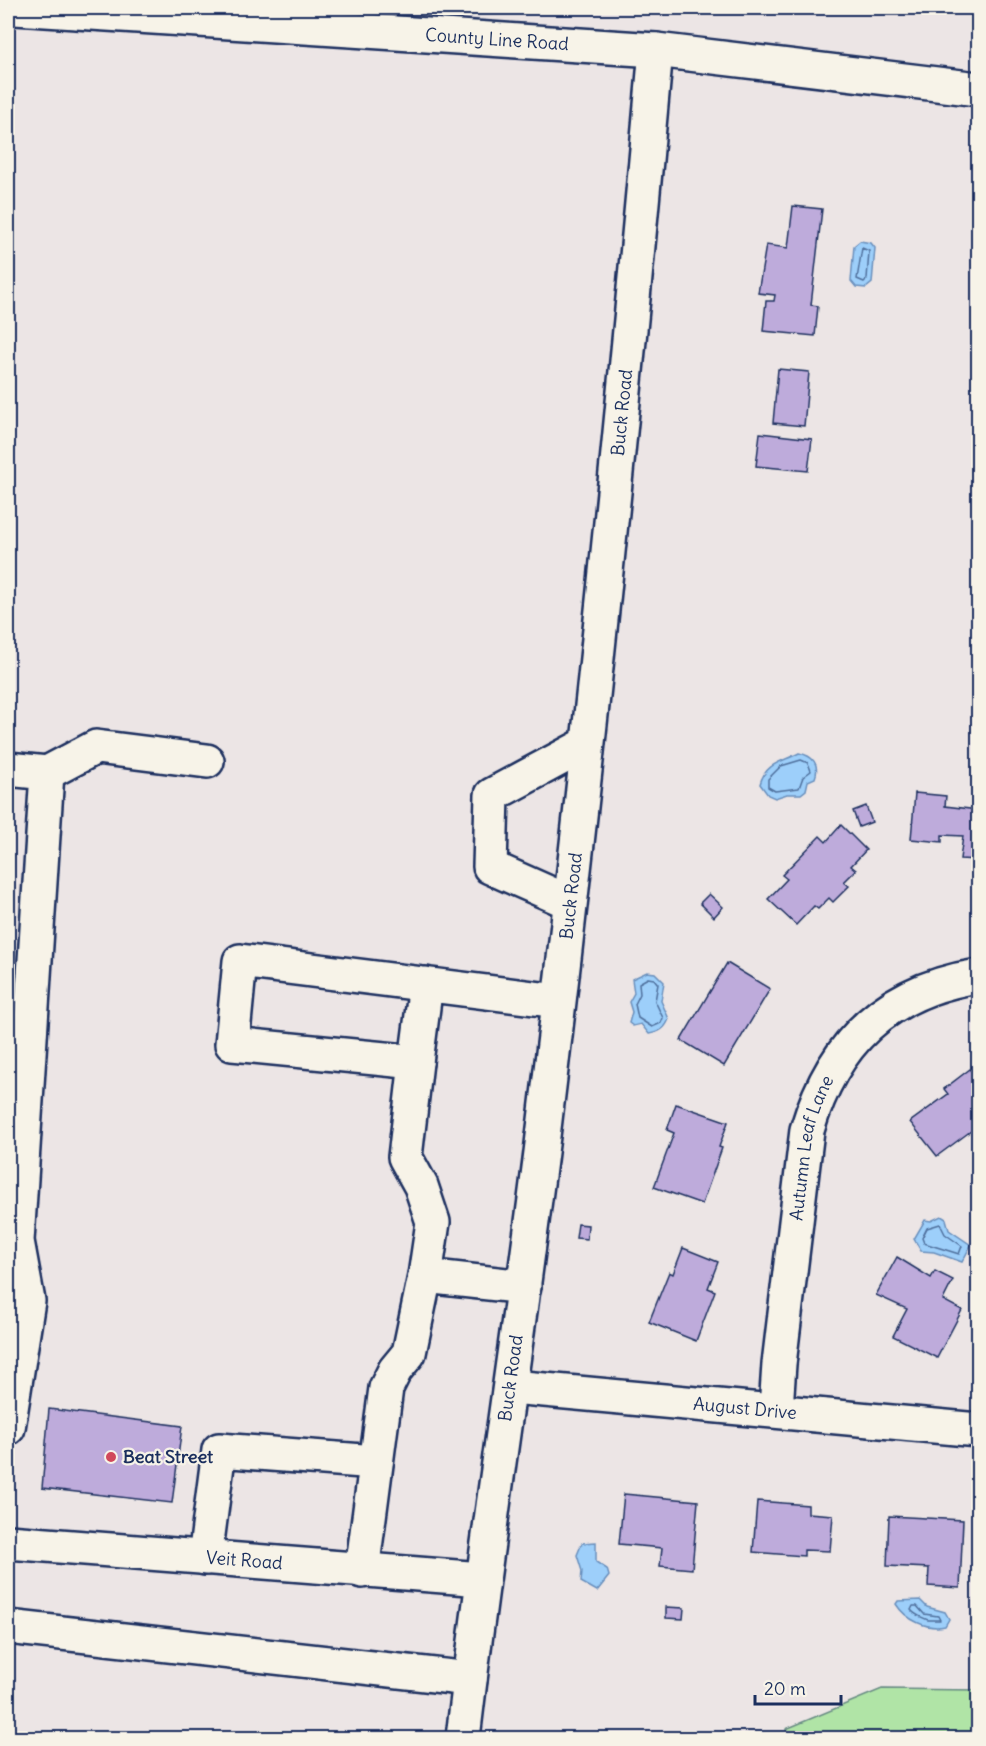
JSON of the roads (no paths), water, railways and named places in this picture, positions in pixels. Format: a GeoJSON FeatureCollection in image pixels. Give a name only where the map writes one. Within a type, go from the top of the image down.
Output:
{"type":"FeatureCollection","features":[{"type":"Feature","properties":{"kind":"street","name":"County Line Road"},"geometry":{"type":"LineString","coordinates":[[15,8],[656,50],[978,90]]}},
{"type":"Feature","properties":{"kind":"street","name":"Buck Road"},"geometry":{"type":"LineString","coordinates":[[463,1738],[482,1579],[512,1387],[558,1001],[626,384],[656,50]]}},
{"type":"Feature","properties":{"kind":"street"},"geometry":{"type":"LineString","coordinates":[[569,902],[490,867],[492,795],[587,744]]}},
{"type":"Feature","properties":{"kind":"street"},"geometry":{"type":"LineString","coordinates":[[8,769],[46,773],[96,747],[207,761]]}},
{"type":"Feature","properties":{"kind":"street"},"geometry":{"type":"LineString","coordinates":[[8,1428],[28,1301],[16,1241],[46,773]]}},
{"type":"Feature","properties":{"kind":"street"},"geometry":{"type":"LineString","coordinates":[[416,1062],[232,1044],[240,961],[558,1001]]}},
{"type":"Feature","properties":{"kind":"street","name":"Autumn Leaf Lane"},"geometry":{"type":"LineString","coordinates":[[776,1410],[807,1130],[815,1102],[827,1076],[852,1040],[884,1011],[916,992],[946,982],[978,976]]}},
{"type":"Feature","properties":{"kind":"street"},"geometry":{"type":"LineString","coordinates":[[363,1571],[386,1388],[395,1370],[409,1353],[433,1222],[421,1185],[405,1157],[426,984]]}},
{"type":"Feature","properties":{"kind":"street"},"geometry":{"type":"LineString","coordinates":[[424,1276],[524,1287]]}},
{"type":"Feature","properties":{"kind":"street","name":"August Drive"},"geometry":{"type":"LineString","coordinates":[[512,1387],[978,1430]]}},
{"type":"Feature","properties":{"kind":"street"},"geometry":{"type":"LineString","coordinates":[[205,1558],[219,1450],[376,1462]]}},
{"type":"Feature","properties":{"kind":"street","name":"Veit Road"},"geometry":{"type":"LineString","coordinates":[[8,1542],[482,1579]]}},
{"type":"Feature","properties":{"kind":"street"},"geometry":{"type":"LineString","coordinates":[[8,1627],[470,1679]]}},
{"type":"Feature","properties":{"kind":"water"},"geometry":{"type":"Polygon","coordinates":[[[860,241],[871,243],[875,248],[872,283],[866,288],[856,287],[851,281],[854,246],[860,241]]]}},
{"type":"Feature","properties":{"kind":"water"},"geometry":{"type":"Polygon","coordinates":[[[799,753],[814,761],[817,769],[815,778],[808,781],[806,790],[801,794],[787,794],[775,798],[768,795],[760,784],[766,771],[799,753]]]}},
{"type":"Feature","properties":{"kind":"water"},"geometry":{"type":"Polygon","coordinates":[[[647,972],[655,973],[664,982],[661,1001],[669,1019],[662,1030],[649,1034],[641,1024],[633,1026],[629,1023],[632,1012],[629,1002],[634,993],[632,979],[647,972]]]}},
{"type":"Feature","properties":{"kind":"water"},"geometry":{"type":"Polygon","coordinates":[[[941,1216],[946,1219],[949,1230],[971,1245],[962,1262],[934,1252],[921,1251],[914,1239],[925,1220],[931,1221],[941,1216]]]}},
{"type":"Feature","properties":{"kind":"water"},"geometry":{"type":"Polygon","coordinates":[[[596,1542],[596,1562],[607,1569],[609,1576],[597,1591],[581,1582],[582,1571],[577,1555],[582,1543],[596,1542]]]}},
{"type":"Feature","properties":{"kind":"water"},"geometry":{"type":"Polygon","coordinates":[[[920,1600],[927,1607],[945,1612],[949,1619],[945,1626],[924,1625],[905,1615],[896,1604],[898,1601],[920,1600]]]}},
{"type":"Feature","properties":{"kind":"place","name":"Beat Street"},"geometry":{"type":"Point","coordinates":[111,1457]}}]}
